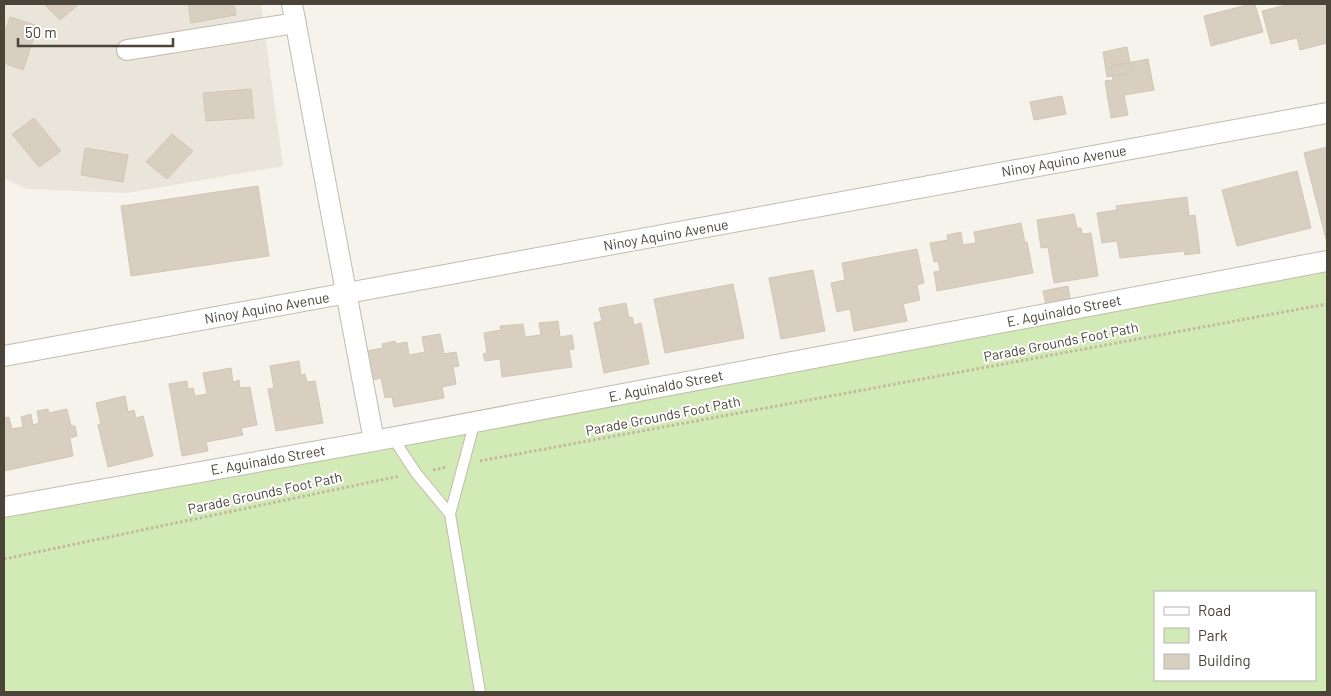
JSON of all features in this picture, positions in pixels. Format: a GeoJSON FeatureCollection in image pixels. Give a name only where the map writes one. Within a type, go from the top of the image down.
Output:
{"type":"FeatureCollection","features":[{"type":"Feature","properties":{"kind":"street"},"geometry":{"type":"LineString","coordinates":[[127,50],[294,13],[374,441]]}},
{"type":"Feature","properties":{"kind":"street","name":"Ninoy Aquino Avenue"},"geometry":{"type":"LineString","coordinates":[[4,356],[1327,113]]}},
{"type":"Feature","properties":{"kind":"street","name":"E. Aguinaldo Street"},"geometry":{"type":"LineString","coordinates":[[4,508],[394,438],[475,421],[1327,261]]}},
{"type":"Feature","properties":{"kind":"lane"},"geometry":{"type":"LineString","coordinates":[[475,421],[450,514],[480,692]]}},
{"type":"Feature","properties":{"kind":"lane"},"geometry":{"type":"LineString","coordinates":[[394,438],[416,473],[450,514]]}},
{"type":"Feature","properties":{"kind":"path","name":"Parade Grounds Foot Path"},"geometry":{"type":"LineString","coordinates":[[4,559],[416,473],[1327,304]]}},
{"type":"Feature","properties":{"kind":"shaded area"},"geometry":{"type":"Polygon","coordinates":[[[4,4],[261,4],[283,166],[127,193],[26,189],[4,178],[4,4]]]}},
{"type":"Feature","properties":{"kind":"green space"},"geometry":{"type":"Polygon","coordinates":[[[1327,270],[1327,692],[4,692],[4,518],[1327,270]]]}},
{"type":"Feature","properties":{"kind":"building"},"geometry":{"type":"Polygon","coordinates":[[[44,4],[79,4],[60,20],[44,4]]]}},
{"type":"Feature","properties":{"kind":"building"},"geometry":{"type":"Polygon","coordinates":[[[188,4],[234,4],[236,15],[191,23],[188,4]]]}},
{"type":"Feature","properties":{"kind":"building"},"geometry":{"type":"Polygon","coordinates":[[[1255,4],[1263,32],[1211,46],[1204,16],[1255,4]]]}},
{"type":"Feature","properties":{"kind":"building"},"geometry":{"type":"Polygon","coordinates":[[[1290,4],[1327,4],[1327,43],[1300,50],[1297,38],[1271,44],[1262,11],[1290,4]]]}},
{"type":"Feature","properties":{"kind":"building"},"geometry":{"type":"Polygon","coordinates":[[[10,17],[38,26],[23,70],[4,63],[4,35],[10,17]]]}},
{"type":"Feature","properties":{"kind":"building"},"geometry":{"type":"Polygon","coordinates":[[[1127,47],[1132,73],[1107,77],[1103,52],[1127,47]]]}},
{"type":"Feature","properties":{"kind":"building"},"geometry":{"type":"Polygon","coordinates":[[[1148,59],[1154,90],[1124,95],[1128,115],[1111,118],[1105,81],[1113,80],[1111,66],[1148,59]]]}},
{"type":"Feature","properties":{"kind":"building"},"geometry":{"type":"Polygon","coordinates":[[[251,89],[254,118],[206,121],[203,93],[251,89]]]}},
{"type":"Feature","properties":{"kind":"building"},"geometry":{"type":"Polygon","coordinates":[[[1062,96],[1066,114],[1034,120],[1030,102],[1062,96]]]}},
{"type":"Feature","properties":{"kind":"building"},"geometry":{"type":"Polygon","coordinates":[[[34,118],[61,151],[39,167],[12,134],[34,118]]]}},
{"type":"Feature","properties":{"kind":"building"},"geometry":{"type":"Polygon","coordinates":[[[172,134],[193,151],[167,179],[146,162],[172,134]]]}},
{"type":"Feature","properties":{"kind":"building"},"geometry":{"type":"Polygon","coordinates":[[[1327,147],[1327,239],[1326,239],[1304,153],[1327,147]]]}},
{"type":"Feature","properties":{"kind":"building"},"geometry":{"type":"Polygon","coordinates":[[[85,148],[128,155],[123,182],[81,175],[85,148]]]}},
{"type":"Feature","properties":{"kind":"building"},"geometry":{"type":"Polygon","coordinates":[[[1297,171],[1311,228],[1237,246],[1222,190],[1297,171]]]}},
{"type":"Feature","properties":{"kind":"building"},"geometry":{"type":"Polygon","coordinates":[[[258,186],[269,256],[131,276],[121,206],[258,186]]]}},
{"type":"Feature","properties":{"kind":"building"},"geometry":{"type":"Polygon","coordinates":[[[1187,197],[1189,216],[1195,215],[1200,253],[1185,255],[1184,251],[1120,258],[1117,241],[1102,243],[1097,213],[1117,210],[1116,206],[1187,197]]]}},
{"type":"Feature","properties":{"kind":"building"},"geometry":{"type":"Polygon","coordinates":[[[1074,214],[1077,228],[1081,228],[1082,234],[1091,233],[1098,276],[1054,283],[1048,247],[1041,248],[1037,220],[1074,214]]]}},
{"type":"Feature","properties":{"kind":"building"},"geometry":{"type":"Polygon","coordinates":[[[1021,223],[1033,273],[937,291],[934,272],[940,271],[938,261],[934,262],[930,243],[948,240],[947,235],[961,232],[963,245],[976,243],[974,232],[1021,223]]]}},
{"type":"Feature","properties":{"kind":"building"},"geometry":{"type":"Polygon","coordinates":[[[917,249],[924,283],[917,285],[920,300],[903,304],[907,321],[854,331],[850,309],[837,312],[831,283],[845,280],[842,263],[917,249]]]}},
{"type":"Feature","properties":{"kind":"building"},"geometry":{"type":"Polygon","coordinates":[[[813,270],[825,331],[781,339],[769,278],[813,270]]]}},
{"type":"Feature","properties":{"kind":"building"},"geometry":{"type":"Polygon","coordinates":[[[733,284],[744,338],[665,353],[654,299],[733,284]]]}},
{"type":"Feature","properties":{"kind":"building"},"geometry":{"type":"Polygon","coordinates":[[[1068,286],[1071,304],[1047,309],[1043,291],[1068,286]]]}},
{"type":"Feature","properties":{"kind":"building"},"geometry":{"type":"Polygon","coordinates":[[[626,303],[629,318],[632,317],[634,325],[641,323],[649,364],[604,373],[594,323],[602,321],[599,308],[626,303]]]}},
{"type":"Feature","properties":{"kind":"building"},"geometry":{"type":"Polygon","coordinates":[[[558,321],[560,337],[572,335],[574,349],[569,350],[572,367],[502,377],[500,359],[485,361],[483,354],[487,353],[484,333],[501,330],[500,326],[523,324],[525,337],[541,335],[539,323],[558,321]]]}},
{"type":"Feature","properties":{"kind":"building"},"geometry":{"type":"Polygon","coordinates":[[[440,334],[444,354],[456,352],[459,366],[453,367],[456,384],[442,387],[444,398],[394,407],[392,397],[385,398],[381,378],[373,380],[367,351],[383,348],[382,344],[395,341],[396,344],[407,342],[409,355],[425,352],[422,337],[440,334]]]}},
{"type":"Feature","properties":{"kind":"building"},"geometry":{"type":"Polygon","coordinates":[[[299,361],[301,375],[305,374],[307,382],[315,381],[323,423],[276,431],[268,389],[274,388],[270,366],[299,361]]]}},
{"type":"Feature","properties":{"kind":"building"},"geometry":{"type":"Polygon","coordinates":[[[231,368],[233,382],[239,380],[240,388],[250,387],[257,425],[241,428],[243,435],[206,442],[208,451],[182,456],[169,384],[187,381],[188,389],[193,388],[195,396],[207,394],[203,373],[231,368]]]}},
{"type":"Feature","properties":{"kind":"building"},"geometry":{"type":"Polygon","coordinates":[[[125,396],[128,412],[134,410],[136,418],[143,416],[153,456],[108,467],[98,425],[101,424],[96,403],[125,396]]]}},
{"type":"Feature","properties":{"kind":"building"},"geometry":{"type":"Polygon","coordinates":[[[48,409],[49,413],[67,409],[71,426],[75,426],[77,436],[70,438],[73,456],[4,471],[4,418],[9,417],[12,429],[23,427],[21,417],[31,414],[33,425],[39,423],[37,411],[48,409]]]}}]}
